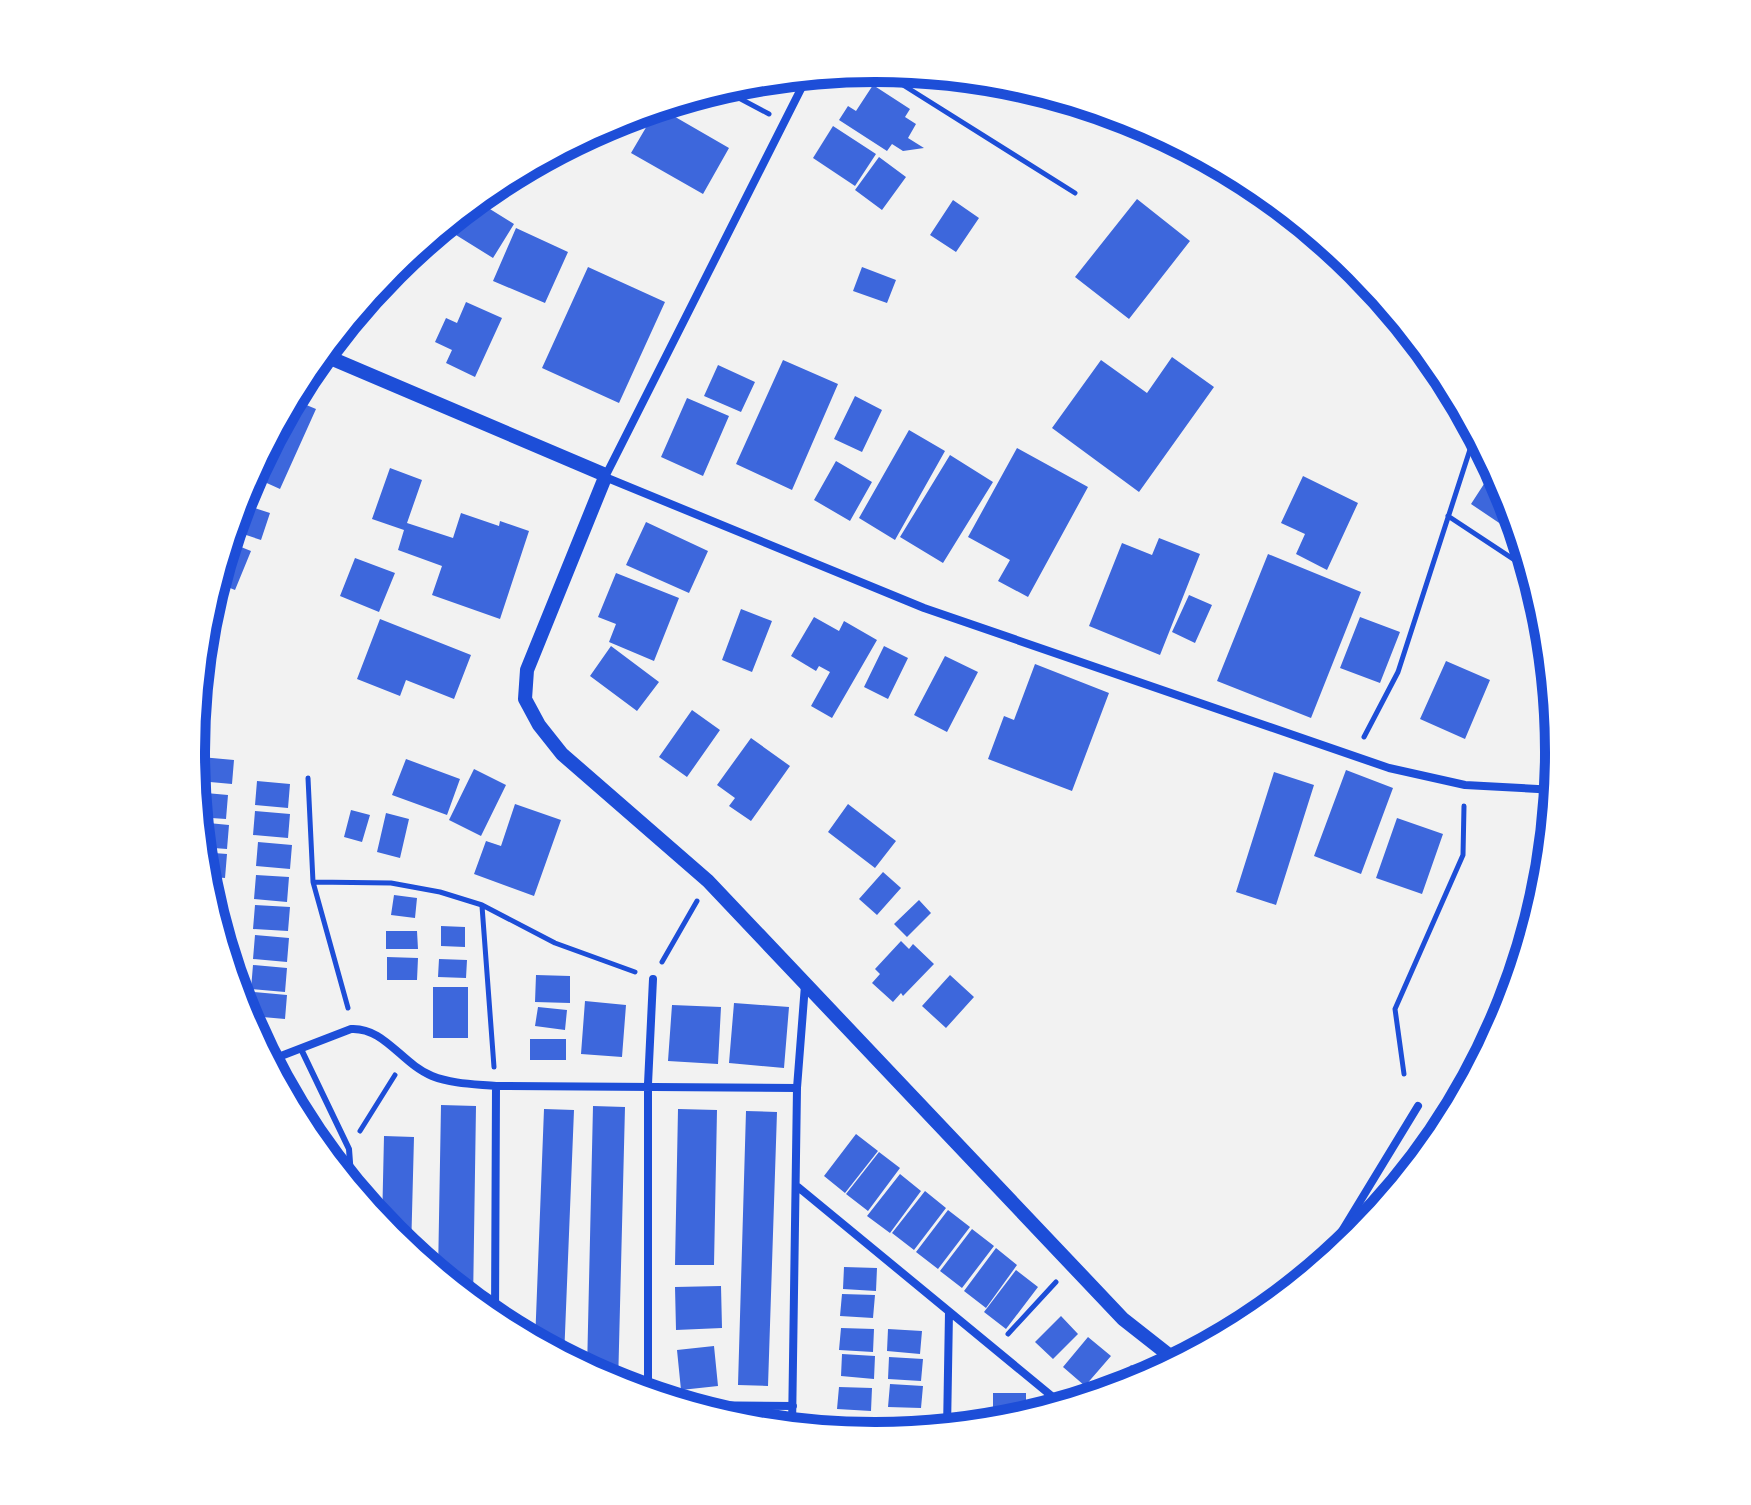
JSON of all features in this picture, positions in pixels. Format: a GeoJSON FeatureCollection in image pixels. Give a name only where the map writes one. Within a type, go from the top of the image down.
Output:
{"type":"FeatureCollection","features":[{"type":"Feature","properties":{"kind":"street"},"geometry":{"type":"LineString","coordinates":[[802,86],[605,477],[531,657],[525,699],[539,725],[562,754],[708,881],[1071,1266],[1123,1319],[1169,1355]]}},
{"type":"Feature","properties":{"kind":"street"},"geometry":{"type":"LineString","coordinates":[[333,359],[592,467],[605,477],[924,608],[1355,756],[1465,785],[1545,789]]}},
{"type":"Feature","properties":{"kind":"street"},"geometry":{"type":"LineString","coordinates":[[648,1383],[648,1084],[653,979]]}},
{"type":"Feature","properties":{"kind":"street"},"geometry":{"type":"LineString","coordinates":[[792,1418],[797,1088],[805,984]]}},
{"type":"Feature","properties":{"kind":"street"},"geometry":{"type":"LineString","coordinates":[[278,1057],[351,1029],[369,1030],[405,1059],[434,1077],[496,1086],[648,1084],[797,1088]]}},
{"type":"Feature","properties":{"kind":"street"},"geometry":{"type":"LineString","coordinates":[[495,1304],[496,1086]]}},
{"type":"Feature","properties":{"kind":"street"},"geometry":{"type":"LineString","coordinates":[[1337,1239],[1418,1106]]}},
{"type":"Feature","properties":{"kind":"street"},"geometry":{"type":"LineString","coordinates":[[798,1187],[1054,1398]]}},
{"type":"Feature","properties":{"kind":"street"},"geometry":{"type":"LineString","coordinates":[[947,1419],[949,1312]]}},
{"type":"Feature","properties":{"kind":"street"},"geometry":{"type":"LineString","coordinates":[[725,1405],[793,1406]]}},
{"type":"Feature","properties":{"kind":"lane"},"geometry":{"type":"LineString","coordinates":[[301,1049],[349,1149],[351,1169]]}},
{"type":"Feature","properties":{"kind":"path"},"geometry":{"type":"LineString","coordinates":[[899,83],[1075,193]]}},
{"type":"Feature","properties":{"kind":"path"},"geometry":{"type":"LineString","coordinates":[[737,97],[784,122]]}},
{"type":"Feature","properties":{"kind":"path"},"geometry":{"type":"LineString","coordinates":[[1355,756],[1398,672],[1471,445]]}},
{"type":"Feature","properties":{"kind":"path"},"geometry":{"type":"LineString","coordinates":[[1448,516],[1518,562]]}},
{"type":"Feature","properties":{"kind":"path"},"geometry":{"type":"LineString","coordinates":[[308,778],[313,882],[347,999],[351,1029]]}},
{"type":"Feature","properties":{"kind":"path"},"geometry":{"type":"LineString","coordinates":[[1404,1074],[1395,1009],[1463,855],[1465,785]]}},
{"type":"Feature","properties":{"kind":"path"},"geometry":{"type":"LineString","coordinates":[[313,882],[391,883],[482,905],[555,943],[653,979],[708,881]]}},
{"type":"Feature","properties":{"kind":"path"},"geometry":{"type":"LineString","coordinates":[[482,905],[496,1086]]}},
{"type":"Feature","properties":{"kind":"path"},"geometry":{"type":"LineString","coordinates":[[349,1149],[405,1059]]}},
{"type":"Feature","properties":{"kind":"path"},"geometry":{"type":"LineString","coordinates":[[994,1349],[1071,1266]]}},
{"type":"Feature","properties":{"kind":"building"},"geometry":{"type":"Polygon","coordinates":[[[873,85],[910,109],[905,117],[916,124],[908,138],[924,148],[903,151],[892,144],[887,151],[839,120],[848,106],[856,111],[873,85]]]}},
{"type":"Feature","properties":{"kind":"building"},"geometry":{"type":"Polygon","coordinates":[[[671,115],[729,148],[703,194],[631,153],[649,122],[671,115]]]}},
{"type":"Feature","properties":{"kind":"building"},"geometry":{"type":"Polygon","coordinates":[[[833,126],[876,154],[855,186],[813,158],[833,126]]]}},
{"type":"Feature","properties":{"kind":"building"},"geometry":{"type":"Polygon","coordinates":[[[879,157],[906,177],[882,210],[855,190],[879,157]]]}},
{"type":"Feature","properties":{"kind":"building"},"geometry":{"type":"Polygon","coordinates":[[[1137,199],[1190,241],[1129,319],[1075,277],[1137,199]]]}},
{"type":"Feature","properties":{"kind":"building"},"geometry":{"type":"Polygon","coordinates":[[[953,200],[979,218],[956,252],[930,235],[953,200]]]}},
{"type":"Feature","properties":{"kind":"building"},"geometry":{"type":"Polygon","coordinates":[[[487,207],[514,224],[493,258],[456,235],[462,225],[487,207]]]}},
{"type":"Feature","properties":{"kind":"building"},"geometry":{"type":"Polygon","coordinates":[[[516,228],[568,252],[545,303],[493,281],[516,228]]]}},
{"type":"Feature","properties":{"kind":"building"},"geometry":{"type":"Polygon","coordinates":[[[588,267],[665,302],[619,403],[542,368],[588,267]]]}},
{"type":"Feature","properties":{"kind":"building"},"geometry":{"type":"Polygon","coordinates":[[[862,267],[896,280],[887,303],[853,291],[862,267]]]}},
{"type":"Feature","properties":{"kind":"building"},"geometry":{"type":"Polygon","coordinates":[[[466,302],[502,318],[475,377],[446,363],[452,350],[435,342],[446,318],[457,323],[466,302]]]}},
{"type":"Feature","properties":{"kind":"building"},"geometry":{"type":"Polygon","coordinates":[[[1172,357],[1214,387],[1139,492],[1052,428],[1101,360],[1147,393],[1172,357]]]}},
{"type":"Feature","properties":{"kind":"building"},"geometry":{"type":"Polygon","coordinates":[[[783,360],[838,384],[792,490],[736,464],[783,360]]]}},
{"type":"Feature","properties":{"kind":"building"},"geometry":{"type":"Polygon","coordinates":[[[718,365],[755,382],[741,412],[704,396],[718,365]]]}},
{"type":"Feature","properties":{"kind":"building"},"geometry":{"type":"Polygon","coordinates":[[[855,396],[882,410],[862,452],[834,439],[855,396]]]}},
{"type":"Feature","properties":{"kind":"building"},"geometry":{"type":"Polygon","coordinates":[[[687,398],[729,416],[703,476],[661,457],[687,398]]]}},
{"type":"Feature","properties":{"kind":"building"},"geometry":{"type":"Polygon","coordinates":[[[303,404],[316,409],[280,489],[263,481],[303,404]]]}},
{"type":"Feature","properties":{"kind":"building"},"geometry":{"type":"Polygon","coordinates":[[[909,430],[945,451],[895,540],[859,518],[909,430]]]}},
{"type":"Feature","properties":{"kind":"building"},"geometry":{"type":"Polygon","coordinates":[[[1017,448],[1088,487],[1028,597],[998,581],[1010,560],[968,537],[1017,448]]]}},
{"type":"Feature","properties":{"kind":"building"},"geometry":{"type":"Polygon","coordinates":[[[950,455],[993,482],[943,563],[900,537],[950,455]]]}},
{"type":"Feature","properties":{"kind":"building"},"geometry":{"type":"Polygon","coordinates":[[[836,461],[872,482],[850,521],[814,500],[836,461]]]}},
{"type":"Feature","properties":{"kind":"building"},"geometry":{"type":"Polygon","coordinates":[[[390,468],[422,480],[407,523],[453,538],[461,513],[499,526],[500,521],[529,531],[500,619],[432,595],[442,566],[398,550],[404,530],[372,519],[390,468]]]}},
{"type":"Feature","properties":{"kind":"building"},"geometry":{"type":"Polygon","coordinates":[[[1303,476],[1358,503],[1327,570],[1296,554],[1305,534],[1281,523],[1303,476]]]}},
{"type":"Feature","properties":{"kind":"building"},"geometry":{"type":"Polygon","coordinates":[[[1487,479],[1507,528],[1471,504],[1487,479]]]}},
{"type":"Feature","properties":{"kind":"building"},"geometry":{"type":"Polygon","coordinates":[[[252,507],[270,513],[261,540],[242,534],[252,507]]]}},
{"type":"Feature","properties":{"kind":"building"},"geometry":{"type":"Polygon","coordinates":[[[646,522],[708,551],[689,593],[626,565],[646,522]]]}},
{"type":"Feature","properties":{"kind":"building"},"geometry":{"type":"Polygon","coordinates":[[[1159,538],[1200,554],[1160,655],[1089,626],[1122,543],[1152,555],[1159,538]]]}},
{"type":"Feature","properties":{"kind":"building"},"geometry":{"type":"Polygon","coordinates":[[[238,546],[251,551],[235,590],[226,587],[238,546]]]}},
{"type":"Feature","properties":{"kind":"building"},"geometry":{"type":"Polygon","coordinates":[[[1268,554],[1361,592],[1311,718],[1217,681],[1268,554]]]}},
{"type":"Feature","properties":{"kind":"building"},"geometry":{"type":"Polygon","coordinates":[[[355,558],[395,573],[379,612],[340,596],[355,558]]]}},
{"type":"Feature","properties":{"kind":"building"},"geometry":{"type":"Polygon","coordinates":[[[616,573],[679,598],[654,661],[609,642],[616,624],[598,617],[616,573]]]}},
{"type":"Feature","properties":{"kind":"building"},"geometry":{"type":"Polygon","coordinates":[[[1189,595],[1212,605],[1195,643],[1172,632],[1189,595]]]}},
{"type":"Feature","properties":{"kind":"building"},"geometry":{"type":"Polygon","coordinates":[[[741,609],[772,621],[752,672],[722,660],[741,609]]]}},
{"type":"Feature","properties":{"kind":"building"},"geometry":{"type":"Polygon","coordinates":[[[814,617],[839,631],[844,621],[877,640],[832,718],[811,706],[830,672],[819,666],[816,671],[791,656],[814,617]]]}},
{"type":"Feature","properties":{"kind":"building"},"geometry":{"type":"Polygon","coordinates":[[[1360,617],[1400,632],[1380,683],[1340,668],[1360,617]]]}},
{"type":"Feature","properties":{"kind":"building"},"geometry":{"type":"Polygon","coordinates":[[[380,619],[471,655],[454,699],[406,680],[400,696],[357,679],[380,619]]]}},
{"type":"Feature","properties":{"kind":"building"},"geometry":{"type":"Polygon","coordinates":[[[611,646],[659,682],[637,711],[590,676],[611,646]]]}},
{"type":"Feature","properties":{"kind":"building"},"geometry":{"type":"Polygon","coordinates":[[[884,646],[908,658],[888,699],[864,687],[884,646]]]}},
{"type":"Feature","properties":{"kind":"building"},"geometry":{"type":"Polygon","coordinates":[[[945,656],[978,672],[947,732],[914,715],[945,656]]]}},
{"type":"Feature","properties":{"kind":"building"},"geometry":{"type":"Polygon","coordinates":[[[1446,661],[1490,680],[1465,739],[1420,719],[1446,661]]]}},
{"type":"Feature","properties":{"kind":"building"},"geometry":{"type":"Polygon","coordinates":[[[1035,664],[1109,693],[1072,791],[988,759],[1004,716],[1014,720],[1035,664]]]}},
{"type":"Feature","properties":{"kind":"building"},"geometry":{"type":"Polygon","coordinates":[[[692,710],[720,730],[687,777],[659,757],[692,710]]]}},
{"type":"Feature","properties":{"kind":"building"},"geometry":{"type":"Polygon","coordinates":[[[751,738],[790,766],[751,821],[729,806],[735,798],[717,785],[751,738]]]}},
{"type":"Feature","properties":{"kind":"building"},"geometry":{"type":"Polygon","coordinates":[[[205,757],[234,760],[232,784],[206,782],[205,757]]]}},
{"type":"Feature","properties":{"kind":"building"},"geometry":{"type":"Polygon","coordinates":[[[406,759],[460,779],[447,815],[392,795],[406,759]]]}},
{"type":"Feature","properties":{"kind":"building"},"geometry":{"type":"Polygon","coordinates":[[[474,769],[506,785],[481,836],[449,820],[474,769]]]}},
{"type":"Feature","properties":{"kind":"building"},"geometry":{"type":"Polygon","coordinates":[[[1346,770],[1393,788],[1361,874],[1314,856],[1346,770]]]}},
{"type":"Feature","properties":{"kind":"building"},"geometry":{"type":"Polygon","coordinates":[[[1274,772],[1314,785],[1276,905],[1236,892],[1274,772]]]}},
{"type":"Feature","properties":{"kind":"building"},"geometry":{"type":"Polygon","coordinates":[[[257,781],[290,784],[288,808],[255,805],[257,781]]]}},
{"type":"Feature","properties":{"kind":"building"},"geometry":{"type":"Polygon","coordinates":[[[206,793],[228,795],[226,819],[208,818],[206,793]]]}},
{"type":"Feature","properties":{"kind":"building"},"geometry":{"type":"Polygon","coordinates":[[[515,804],[561,820],[534,896],[474,874],[486,841],[501,846],[515,804]]]}},
{"type":"Feature","properties":{"kind":"building"},"geometry":{"type":"Polygon","coordinates":[[[848,804],[896,841],[875,868],[828,832],[848,804]]]}},
{"type":"Feature","properties":{"kind":"building"},"geometry":{"type":"Polygon","coordinates":[[[351,810],[370,815],[362,842],[344,837],[351,810]]]}},
{"type":"Feature","properties":{"kind":"building"},"geometry":{"type":"Polygon","coordinates":[[[255,811],[290,814],[288,838],[253,835],[255,811]]]}},
{"type":"Feature","properties":{"kind":"building"},"geometry":{"type":"Polygon","coordinates":[[[386,813],[409,819],[400,858],[377,852],[386,813]]]}},
{"type":"Feature","properties":{"kind":"building"},"geometry":{"type":"Polygon","coordinates":[[[1397,818],[1443,834],[1422,894],[1376,878],[1397,818]]]}},
{"type":"Feature","properties":{"kind":"building"},"geometry":{"type":"Polygon","coordinates":[[[209,823],[229,825],[227,849],[212,848],[209,823]]]}},
{"type":"Feature","properties":{"kind":"building"},"geometry":{"type":"Polygon","coordinates":[[[258,842],[292,845],[290,869],[256,866],[258,842]]]}},
{"type":"Feature","properties":{"kind":"building"},"geometry":{"type":"Polygon","coordinates":[[[213,853],[227,854],[225,878],[217,877],[213,853]]]}},
{"type":"Feature","properties":{"kind":"building"},"geometry":{"type":"Polygon","coordinates":[[[883,872],[901,888],[877,915],[859,899],[883,872]]]}},
{"type":"Feature","properties":{"kind":"building"},"geometry":{"type":"Polygon","coordinates":[[[256,875],[289,877],[287,902],[254,899],[256,875]]]}},
{"type":"Feature","properties":{"kind":"building"},"geometry":{"type":"Polygon","coordinates":[[[394,895],[417,898],[415,918],[391,915],[394,895]]]}},
{"type":"Feature","properties":{"kind":"building"},"geometry":{"type":"Polygon","coordinates":[[[919,900],[931,913],[907,937],[894,924],[919,900]]]}},
{"type":"Feature","properties":{"kind":"building"},"geometry":{"type":"Polygon","coordinates":[[[255,905],[290,907],[288,931],[253,929],[255,905]]]}},
{"type":"Feature","properties":{"kind":"building"},"geometry":{"type":"Polygon","coordinates":[[[441,926],[465,927],[465,947],[441,946],[441,926]]]}},
{"type":"Feature","properties":{"kind":"building"},"geometry":{"type":"Polygon","coordinates":[[[386,931],[417,931],[418,949],[386,949],[386,931]]]}},
{"type":"Feature","properties":{"kind":"building"},"geometry":{"type":"Polygon","coordinates":[[[255,935],[289,938],[287,962],[253,959],[255,935]]]}},
{"type":"Feature","properties":{"kind":"building"},"geometry":{"type":"Polygon","coordinates":[[[901,941],[909,949],[913,944],[934,964],[893,1002],[872,983],[880,974],[875,969],[901,941]]]}},
{"type":"Feature","properties":{"kind":"building"},"geometry":{"type":"Polygon","coordinates":[[[387,957],[418,958],[417,980],[387,980],[387,957]]]}},
{"type":"Feature","properties":{"kind":"building"},"geometry":{"type":"Polygon","coordinates":[[[439,959],[467,960],[466,978],[438,977],[439,959]]]}},
{"type":"Feature","properties":{"kind":"building"},"geometry":{"type":"Polygon","coordinates":[[[253,965],[287,968],[285,992],[251,989],[253,965]]]}},
{"type":"Feature","properties":{"kind":"building"},"geometry":{"type":"Polygon","coordinates":[[[536,975],[570,976],[570,1003],[535,1002],[536,975]]]}},
{"type":"Feature","properties":{"kind":"building"},"geometry":{"type":"Polygon","coordinates":[[[950,975],[974,997],[946,1028],[922,1006],[950,975]]]}},
{"type":"Feature","properties":{"kind":"building"},"geometry":{"type":"Polygon","coordinates":[[[433,987],[468,987],[468,1038],[433,1038],[433,987]]]}},
{"type":"Feature","properties":{"kind":"building"},"geometry":{"type":"Polygon","coordinates":[[[253,992],[287,995],[285,1019],[259,1017],[253,992]]]}},
{"type":"Feature","properties":{"kind":"building"},"geometry":{"type":"Polygon","coordinates":[[[585,1001],[626,1005],[622,1057],[581,1054],[585,1001]]]}},
{"type":"Feature","properties":{"kind":"building"},"geometry":{"type":"Polygon","coordinates":[[[734,1003],[789,1007],[784,1068],[729,1063],[734,1003]]]}},
{"type":"Feature","properties":{"kind":"building"},"geometry":{"type":"Polygon","coordinates":[[[672,1005],[721,1007],[718,1064],[668,1061],[672,1005]]]}},
{"type":"Feature","properties":{"kind":"building"},"geometry":{"type":"Polygon","coordinates":[[[538,1007],[567,1010],[565,1030],[535,1026],[538,1007]]]}},
{"type":"Feature","properties":{"kind":"building"},"geometry":{"type":"Polygon","coordinates":[[[530,1039],[566,1039],[566,1060],[530,1060],[530,1039]]]}},
{"type":"Feature","properties":{"kind":"building"},"geometry":{"type":"Polygon","coordinates":[[[441,1105],[476,1106],[473,1288],[438,1261],[441,1105]]]}},
{"type":"Feature","properties":{"kind":"building"},"geometry":{"type":"Polygon","coordinates":[[[593,1106],[625,1107],[618,1372],[587,1358],[593,1106]]]}},
{"type":"Feature","properties":{"kind":"building"},"geometry":{"type":"Polygon","coordinates":[[[544,1109],[574,1110],[564,1346],[535,1330],[544,1109]]]}},
{"type":"Feature","properties":{"kind":"building"},"geometry":{"type":"Polygon","coordinates":[[[678,1109],[717,1110],[714,1265],[675,1265],[678,1109]]]}},
{"type":"Feature","properties":{"kind":"building"},"geometry":{"type":"Polygon","coordinates":[[[746,1111],[777,1112],[768,1386],[738,1385],[746,1111]]]}},
{"type":"Feature","properties":{"kind":"building"},"geometry":{"type":"Polygon","coordinates":[[[856,1134],[878,1151],[845,1193],[824,1176],[856,1134]]]}},
{"type":"Feature","properties":{"kind":"building"},"geometry":{"type":"Polygon","coordinates":[[[384,1136],[414,1137],[411,1237],[382,1207],[384,1136]]]}},
{"type":"Feature","properties":{"kind":"building"},"geometry":{"type":"Polygon","coordinates":[[[879,1152],[900,1168],[868,1211],[846,1194],[879,1152]]]}},
{"type":"Feature","properties":{"kind":"building"},"geometry":{"type":"Polygon","coordinates":[[[900,1174],[921,1191],[890,1233],[867,1216],[900,1174]]]}},
{"type":"Feature","properties":{"kind":"building"},"geometry":{"type":"Polygon","coordinates":[[[925,1191],[946,1208],[914,1250],[892,1233],[925,1191]]]}},
{"type":"Feature","properties":{"kind":"building"},"geometry":{"type":"Polygon","coordinates":[[[948,1210],[970,1227],[938,1269],[916,1252],[948,1210]]]}},
{"type":"Feature","properties":{"kind":"building"},"geometry":{"type":"Polygon","coordinates":[[[972,1229],[994,1246],[962,1288],[940,1271],[972,1229]]]}},
{"type":"Feature","properties":{"kind":"building"},"geometry":{"type":"Polygon","coordinates":[[[996,1248],[1017,1265],[986,1308],[964,1291],[996,1248]]]}},
{"type":"Feature","properties":{"kind":"building"},"geometry":{"type":"Polygon","coordinates":[[[844,1267],[877,1268],[876,1291],[843,1289],[844,1267]]]}},
{"type":"Feature","properties":{"kind":"building"},"geometry":{"type":"Polygon","coordinates":[[[1016,1270],[1038,1287],[1006,1329],[984,1312],[1016,1270]]]}},
{"type":"Feature","properties":{"kind":"building"},"geometry":{"type":"Polygon","coordinates":[[[721,1286],[722,1328],[676,1330],[675,1287],[721,1286]]]}},
{"type":"Feature","properties":{"kind":"building"},"geometry":{"type":"Polygon","coordinates":[[[842,1294],[875,1295],[873,1318],[840,1316],[842,1294]]]}},
{"type":"Feature","properties":{"kind":"building"},"geometry":{"type":"Polygon","coordinates":[[[1061,1316],[1078,1334],[1053,1359],[1035,1342],[1061,1316]]]}},
{"type":"Feature","properties":{"kind":"building"},"geometry":{"type":"Polygon","coordinates":[[[841,1328],[874,1329],[873,1352],[839,1350],[841,1328]]]}},
{"type":"Feature","properties":{"kind":"building"},"geometry":{"type":"Polygon","coordinates":[[[888,1329],[922,1331],[920,1354],[887,1351],[888,1329]]]}},
{"type":"Feature","properties":{"kind":"building"},"geometry":{"type":"Polygon","coordinates":[[[1088,1337],[1111,1356],[1085,1386],[1063,1367],[1088,1337]]]}},
{"type":"Feature","properties":{"kind":"building"},"geometry":{"type":"Polygon","coordinates":[[[714,1346],[718,1386],[681,1390],[677,1350],[714,1346]]]}},
{"type":"Feature","properties":{"kind":"building"},"geometry":{"type":"Polygon","coordinates":[[[842,1354],[875,1356],[874,1379],[841,1376],[842,1354]]]}},
{"type":"Feature","properties":{"kind":"building"},"geometry":{"type":"Polygon","coordinates":[[[889,1357],[923,1359],[921,1381],[888,1379],[889,1357]]]}},
{"type":"Feature","properties":{"kind":"building"},"geometry":{"type":"Polygon","coordinates":[[[1131,1365],[1137,1370],[1132,1372],[1123,1375],[1131,1365]]]}},
{"type":"Feature","properties":{"kind":"building"},"geometry":{"type":"Polygon","coordinates":[[[890,1384],[923,1386],[921,1408],[888,1407],[890,1384]]]}},
{"type":"Feature","properties":{"kind":"building"},"geometry":{"type":"Polygon","coordinates":[[[839,1387],[872,1388],[871,1411],[837,1409],[839,1387]]]}},
{"type":"Feature","properties":{"kind":"building"},"geometry":{"type":"Polygon","coordinates":[[[993,1393],[1026,1393],[1026,1405],[993,1412],[993,1393]]]}},
{"type":"Feature","properties":{"kind":"building"},"geometry":{"type":"Polygon","coordinates":[[[889,1417],[922,1419],[919,1422],[889,1423],[889,1417]]]}},
{"type":"Feature","properties":{"kind":"building"},"geometry":{"type":"Polygon","coordinates":[[[839,1419],[872,1421],[872,1423],[839,1422],[839,1419]]]}}]}
